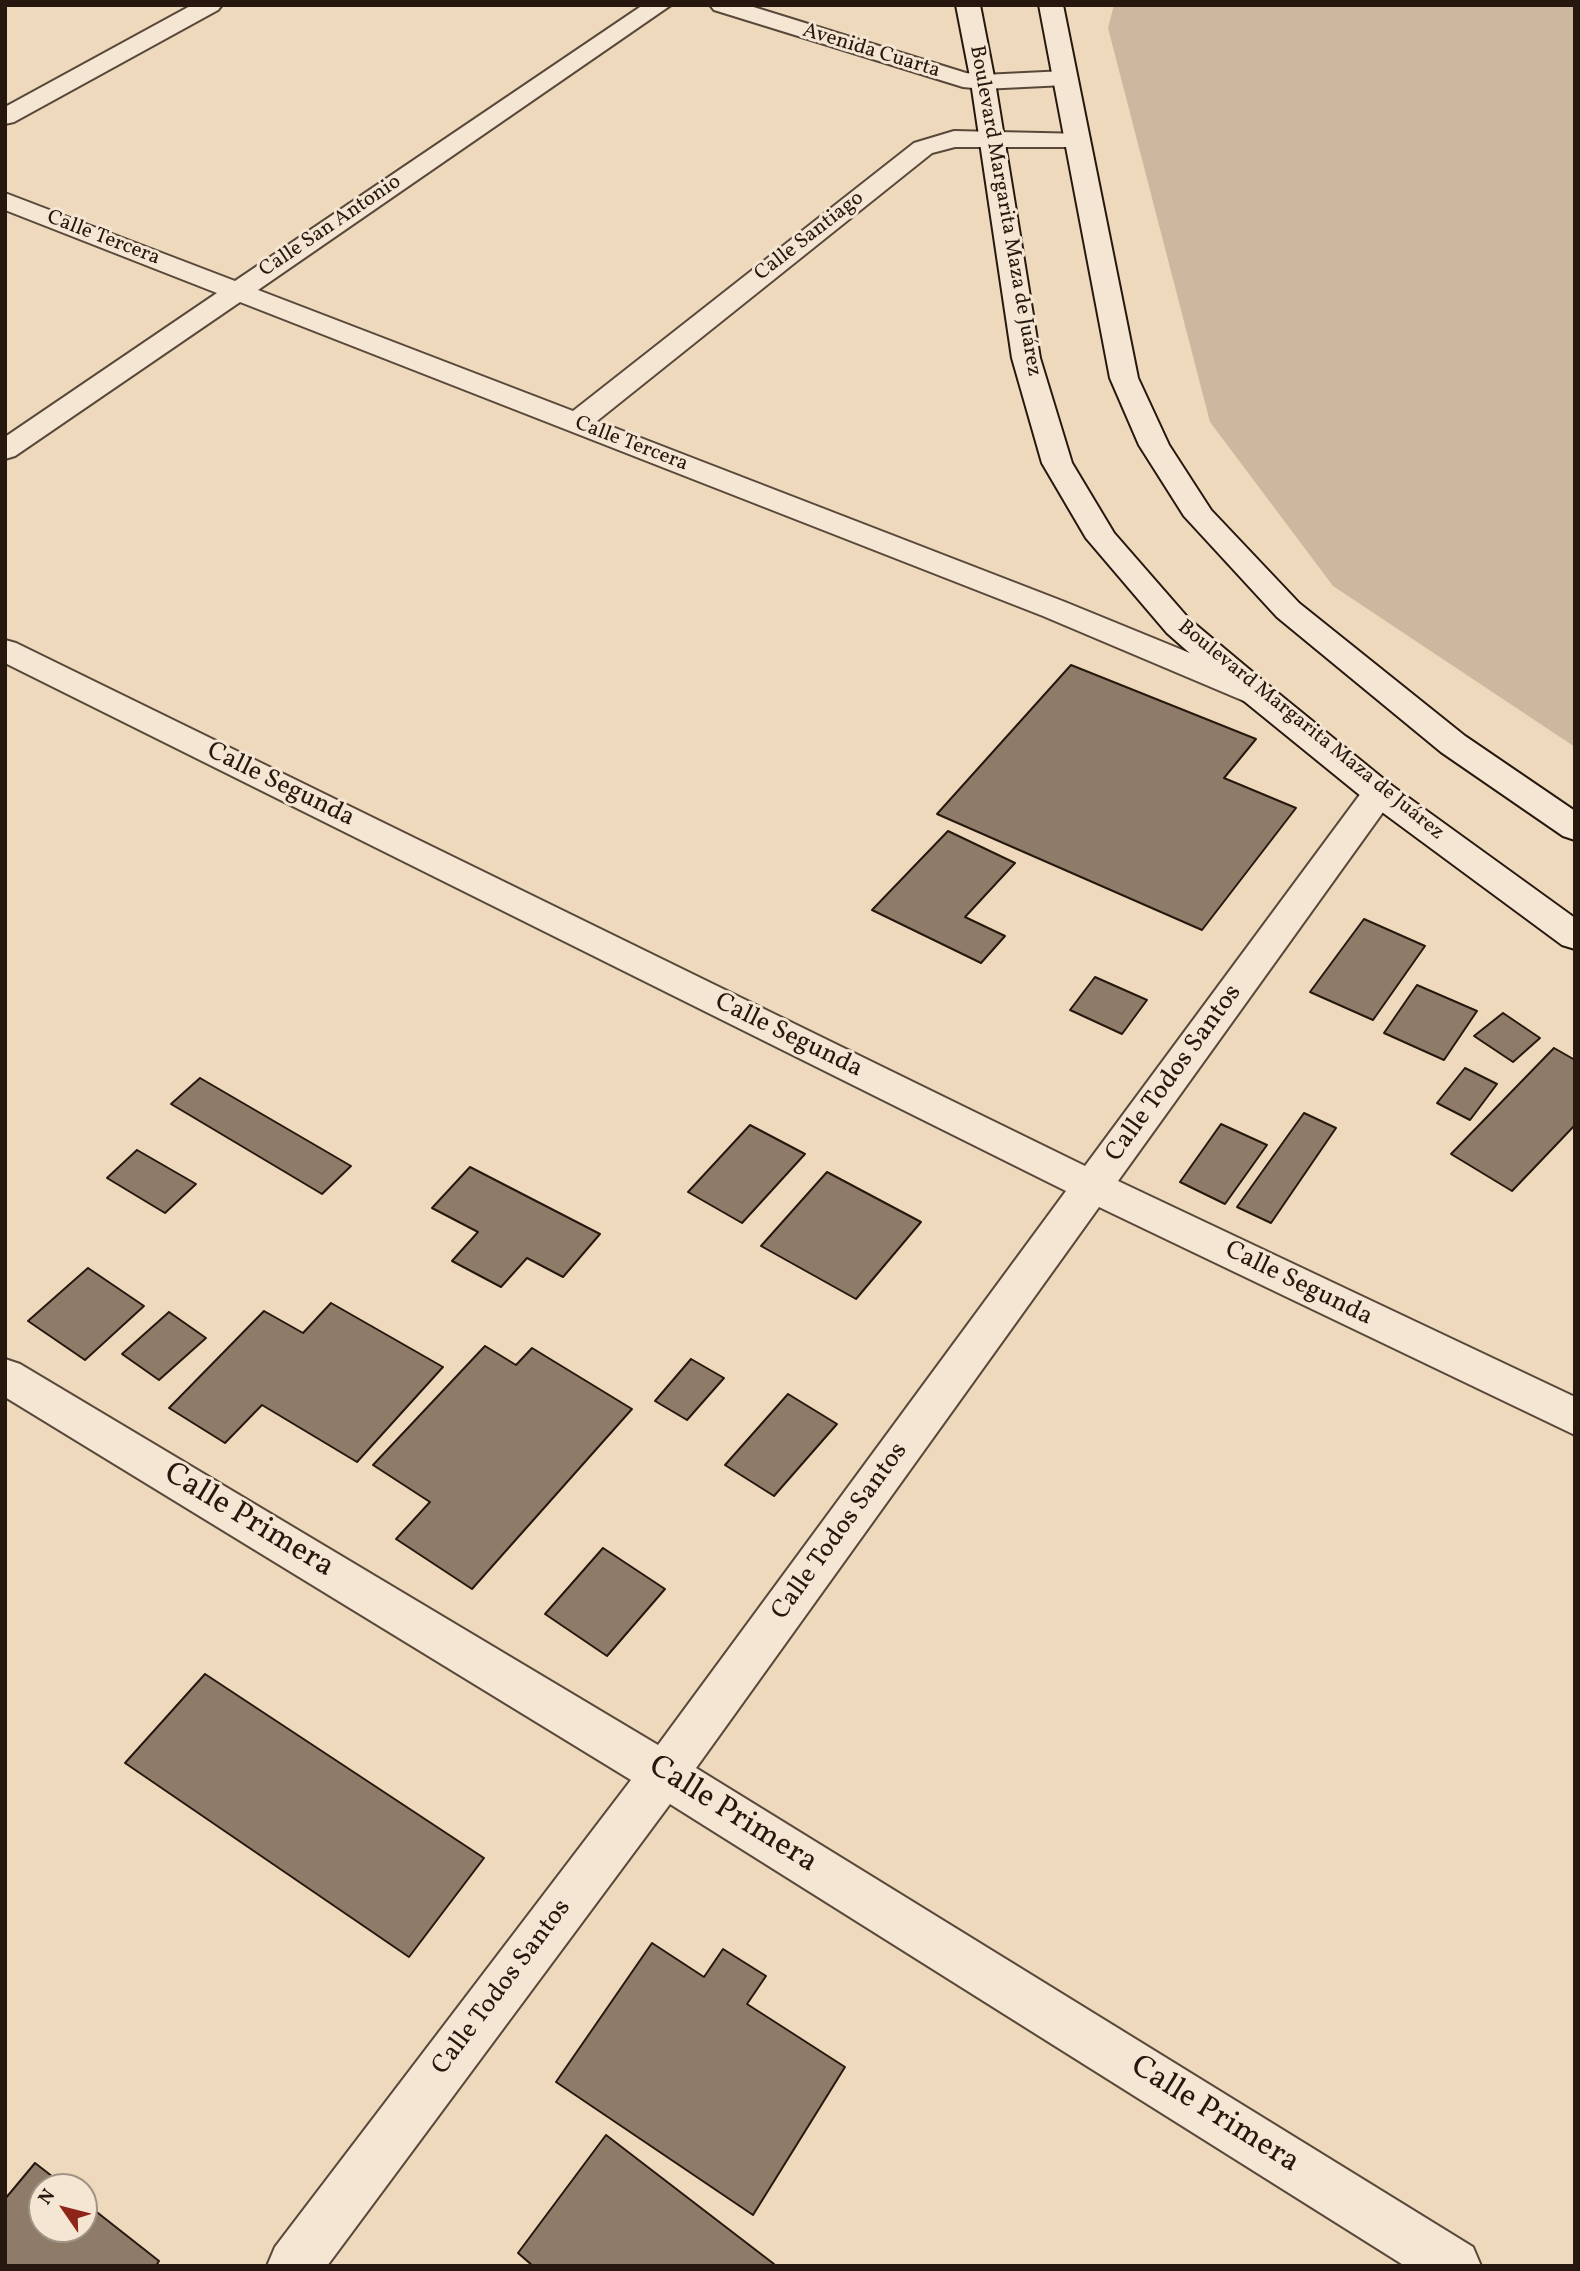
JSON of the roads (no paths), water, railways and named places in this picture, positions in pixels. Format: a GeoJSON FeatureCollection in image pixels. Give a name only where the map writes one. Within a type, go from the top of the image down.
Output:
{"type":"FeatureCollection","features":[{"type":"Feature","properties":{"kind":"street"},"geometry":{"type":"LineString","coordinates":[[5,117],[210,5]]}},
{"type":"Feature","properties":{"kind":"street","name":"Calle San Antonio"},"geometry":{"type":"LineString","coordinates":[[8,444],[659,5]]}},
{"type":"Feature","properties":{"kind":"street","name":"Avenida Cuarta"},"geometry":{"type":"LineString","coordinates":[[722,5],[946,76],[983,82],[1065,78]]}},
{"type":"Feature","properties":{"kind":"street","name":"Boulevard Margarita Maza de Juárez"},"geometry":{"type":"LineString","coordinates":[[968,5],[983,82],[1026,358],[1057,463],[1101,538],[1178,626],[1256,693],[1379,793],[1575,936]]}},
{"type":"Feature","properties":{"kind":"street"},"geometry":{"type":"LineString","coordinates":[[1051,5],[1124,378],[1154,445],[1199,516],[1288,610],[1453,744],[1575,828]]}},
{"type":"Feature","properties":{"kind":"street","name":"Calle Santiago"},"geometry":{"type":"LineString","coordinates":[[576,423],[923,148],[954,139],[1077,139]]}},
{"type":"Feature","properties":{"kind":"street","name":"Calle Tercera"},"geometry":{"type":"LineString","coordinates":[[5,201],[1054,609],[1256,693]]}},
{"type":"Feature","properties":{"kind":"street","name":"Calle Segunda"},"geometry":{"type":"LineString","coordinates":[[5,650],[1093,1187],[1575,1417]]}},
{"type":"Feature","properties":{"kind":"street","name":"Calle Todos Santos"},"geometry":{"type":"LineString","coordinates":[[295,2266],[664,1774],[1379,793]]}},
{"type":"Feature","properties":{"kind":"street","name":"Calle Primera"},"geometry":{"type":"LineString","coordinates":[[5,1376],[664,1774],[1454,2266]]}}]}
